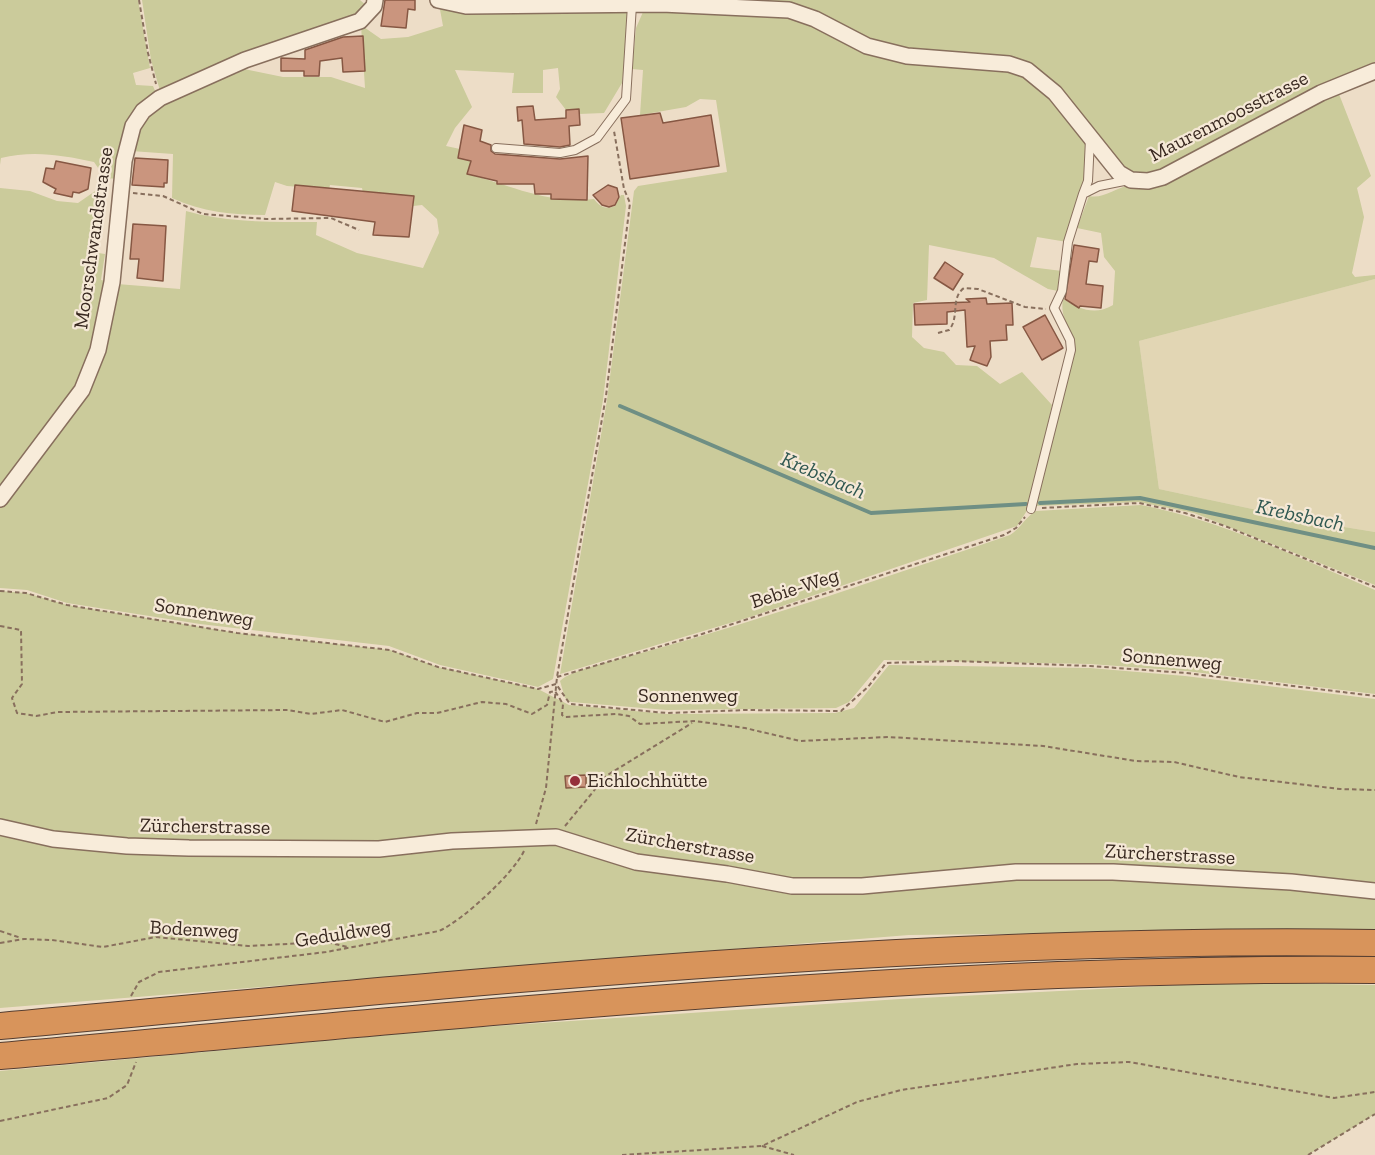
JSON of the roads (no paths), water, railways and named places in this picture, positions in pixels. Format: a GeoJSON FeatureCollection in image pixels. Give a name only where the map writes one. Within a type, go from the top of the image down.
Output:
{"type":"FeatureCollection","features":[{"type":"Feature","properties":{"kind":"highway"},"geometry":{"type":"LineString","coordinates":[[0,1026],[506,980],[778,959],[1035,947],[1375,943]]}},
{"type":"Feature","properties":{"kind":"highway"},"geometry":{"type":"LineString","coordinates":[[0,1056],[513,1009],[807,988],[1136,973],[1375,970]]}},
{"type":"Feature","properties":{"kind":"street","name":"Moorschwandstrasse"},"geometry":{"type":"LineString","coordinates":[[0,499],[82,390],[98,350],[112,282],[124,161],[133,126],[143,111],[160,98],[245,60],[360,21],[374,6],[375,0]]}},
{"type":"Feature","properties":{"kind":"street","name":"Maurenmoosstrasse"},"geometry":{"type":"LineString","coordinates":[[438,0],[466,6],[662,4],[789,10],[815,19],[867,46],[907,56],[1010,64],[1027,70],[1055,93],[1119,173],[1131,180],[1148,181],[1182,169],[1321,93],[1375,71]]}},
{"type":"Feature","properties":{"kind":"street","name":"Zürcherstrasse"},"geometry":{"type":"LineString","coordinates":[[0,827],[53,839],[127,846],[189,848],[379,849],[556,837],[636,862],[727,874],[792,886],[862,886],[1016,872],[1113,872],[1291,882],[1375,891]]}},
{"type":"Feature","properties":{"kind":"lane"},"geometry":{"type":"LineString","coordinates":[[496,148],[560,153],[574,150],[597,138],[626,99],[632,5]]}},
{"type":"Feature","properties":{"kind":"lane"},"geometry":{"type":"LineString","coordinates":[[1031,509],[1071,350],[1070,340],[1054,308],[1062,291],[1068,242],[1088,181],[1090,139]]}},
{"type":"Feature","properties":{"kind":"lane"},"geometry":{"type":"LineString","coordinates":[[1083,194],[1099,186],[1131,180]]}},
{"type":"Feature","properties":{"kind":"waterway","name":"Krebsbach"},"geometry":{"type":"LineString","coordinates":[[620,406],[871,513],[1026,504]]}},
{"type":"Feature","properties":{"kind":"waterway","name":"Krebsbach"},"geometry":{"type":"LineString","coordinates":[[1040,503],[1140,498],[1375,548]]}},
{"type":"Feature","properties":{"kind":"place","name":"Eichlochhütte"},"geometry":{"type":"Point","coordinates":[575,781]}}]}
